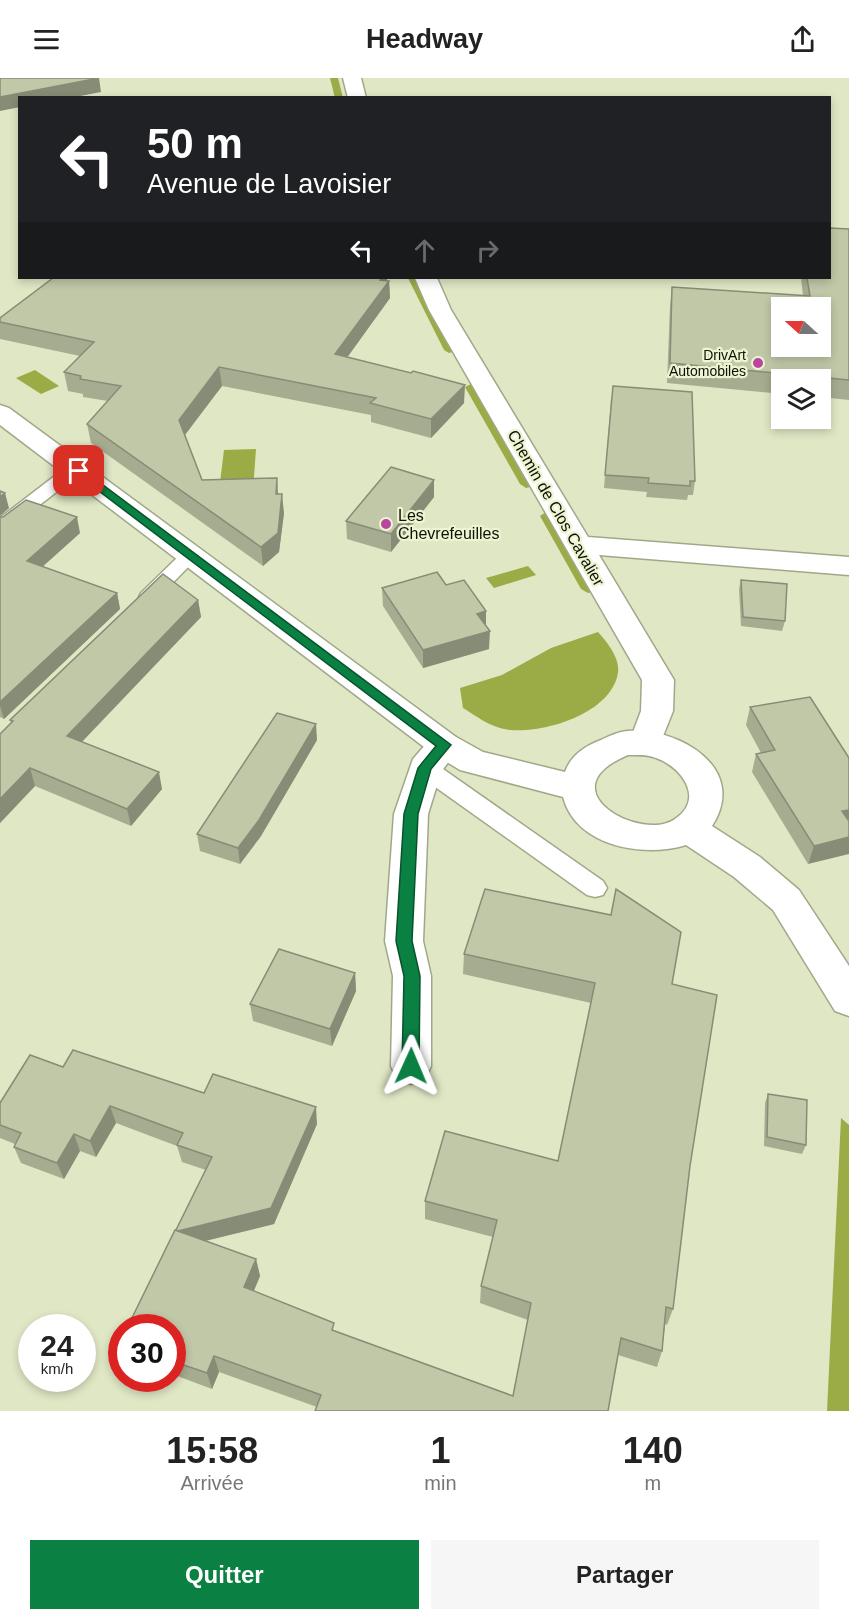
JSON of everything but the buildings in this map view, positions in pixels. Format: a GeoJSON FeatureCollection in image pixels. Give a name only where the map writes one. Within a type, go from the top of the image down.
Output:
{"type":"FeatureCollection","features":[{"type":"Feature","properties":{"kind":"street"},"geometry":{"type":"LineString","coordinates":[[352,78],[356,96]]}},
{"type":"Feature","properties":{"kind":"street","name":"Chemin de Clos Cavalier"},"geometry":{"type":"LineString","coordinates":[[426,279],[440,310],[658,680],[657,711],[645,743]]}},
{"type":"Feature","properties":{"kind":"street"},"geometry":{"type":"LineString","coordinates":[[0,412],[190,555],[434,756],[472,761],[552,783],[577,786]]}},
{"type":"Feature","properties":{"kind":"street"},"geometry":{"type":"LineString","coordinates":[[579,545],[849,566]]}},
{"type":"Feature","properties":{"kind":"street"},"geometry":{"type":"LineString","coordinates":[[624,743],[645,743],[666,748],[684,757],[698,770],[706,785],[707,801],[702,816],[688,829],[671,836],[650,839],[618,832],[591,816],[581,802],[577,786],[580,770],[590,758],[624,743]]}},
{"type":"Feature","properties":{"kind":"street"},"geometry":{"type":"LineString","coordinates":[[411,1066],[412,976],[404,941],[411,814],[434,756]]}},
{"type":"Feature","properties":{"kind":"street"},"geometry":{"type":"LineString","coordinates":[[688,829],[747,867],[786,900],[849,999]]}},
{"type":"Feature","properties":{"kind":"lane"},"geometry":{"type":"LineString","coordinates":[[0,527],[62,479],[79,471]]}},
{"type":"Feature","properties":{"kind":"lane"},"geometry":{"type":"LineString","coordinates":[[131,614],[190,555]]}},
{"type":"Feature","properties":{"kind":"lane"},"geometry":{"type":"LineString","coordinates":[[434,756],[596,888]]}},
{"type":"Feature","properties":{"kind":"shaded area"},"geometry":{"type":"Polygon","coordinates":[[[35,370],[59,386],[41,394],[16,378],[35,370]]]}},
{"type":"Feature","properties":{"kind":"shaded area"},"geometry":{"type":"Polygon","coordinates":[[[256,449],[253,490],[219,491],[224,450],[256,449]]]}},
{"type":"Feature","properties":{"kind":"shaded area"},"geometry":{"type":"Polygon","coordinates":[[[528,566],[536,575],[494,588],[486,578],[528,566]]]}},
{"type":"Feature","properties":{"kind":"shaded area"},"geometry":{"type":"Polygon","coordinates":[[[598,632],[615,656],[618,672],[613,687],[603,700],[589,710],[554,725],[519,730],[493,726],[463,708],[460,688],[502,675],[551,648],[598,632]]]}},
{"type":"Feature","properties":{"kind":"shaded area"},"geometry":{"type":"Polygon","coordinates":[[[841,1118],[849,1125],[849,1411],[827,1411],[841,1118]]]}},
{"type":"Feature","properties":{"kind":"waterway"},"geometry":{"type":"LineString","coordinates":[[334,78],[338,96]]}},
{"type":"Feature","properties":{"kind":"waterway"},"geometry":{"type":"LineString","coordinates":[[414,279],[449,350]]}},
{"type":"Feature","properties":{"kind":"waterway"},"geometry":{"type":"LineString","coordinates":[[471,387],[526,484]]}},
{"type":"Feature","properties":{"kind":"waterway"},"geometry":{"type":"LineString","coordinates":[[546,516],[588,589]]}},
{"type":"Feature","properties":{"kind":"place","name":"DrivArt Automobiles"},"geometry":{"type":"Point","coordinates":[758,363]}},
{"type":"Feature","properties":{"kind":"place","name":"Les Chevrefeuilles"},"geometry":{"type":"Point","coordinates":[386,524]}},
{"type":"Feature","properties":{"kind":"route"},"geometry":{"type":"LineString","coordinates":[[79,471],[444,745],[424,768],[411,814],[404,941],[412,976],[411,1066]]}}]}
